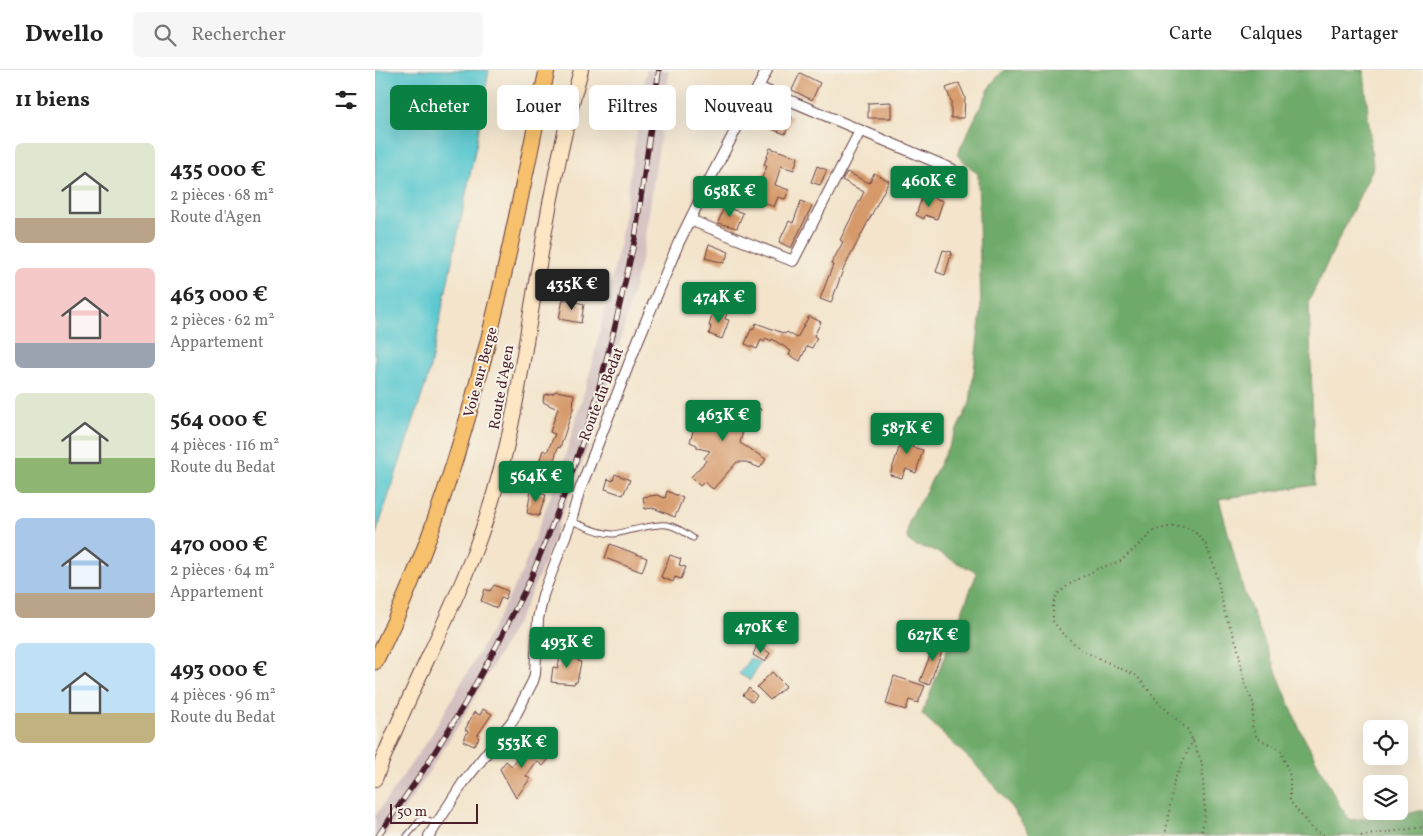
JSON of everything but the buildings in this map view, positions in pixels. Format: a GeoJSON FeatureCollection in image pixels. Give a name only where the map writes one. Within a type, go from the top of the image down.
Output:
{"type":"FeatureCollection","features":[{"type":"Feature","properties":{"kind":"main road","name":"Voie sur Berge"},"geometry":{"type":"LineString","coordinates":[[375,662],[390,633],[429,539],[462,442],[496,313],[547,70]]}},
{"type":"Feature","properties":{"kind":"main road","name":"Route d'Agen"},"geometry":{"type":"LineString","coordinates":[[375,779],[391,738],[473,558],[497,484],[512,425],[553,187],[567,118],[581,70]]}},
{"type":"Feature","properties":{"kind":"street","name":"Route du Bedat"},"geometry":{"type":"LineString","coordinates":[[759,85],[767,70]]}},
{"type":"Feature","properties":{"kind":"street"},"geometry":{"type":"LineString","coordinates":[[791,101],[952,169]]}},
{"type":"Feature","properties":{"kind":"street","name":"Route du Bedat"},"geometry":{"type":"LineString","coordinates":[[429,836],[463,783],[513,720],[533,681],[539,611],[543,595],[571,521],[579,492],[639,338],[690,220],[736,130]]}},
{"type":"Feature","properties":{"kind":"street"},"geometry":{"type":"LineString","coordinates":[[690,220],[793,262],[860,131]]}},
{"type":"Feature","properties":{"kind":"lane"},"geometry":{"type":"LineString","coordinates":[[571,521],[597,531],[613,534],[658,524],[669,524],[693,538]]}},
{"type":"Feature","properties":{"kind":"lane"},"geometry":{"type":"LineString","coordinates":[[407,836],[421,818],[437,823]]}},
{"type":"Feature","properties":{"kind":"path"},"geometry":{"type":"LineString","coordinates":[[1201,836],[1205,813],[1202,763],[1188,730],[1160,704],[1137,676],[1083,651],[1061,633],[1053,621],[1053,604],[1057,594],[1070,584],[1091,573],[1121,561],[1155,530],[1173,526],[1185,527],[1195,532],[1205,543],[1215,568],[1225,614],[1237,644],[1245,685],[1254,705],[1252,726],[1257,738],[1280,749],[1290,776],[1290,801],[1312,828],[1325,836]]}},
{"type":"Feature","properties":{"kind":"path"},"geometry":{"type":"LineString","coordinates":[[1165,836],[1174,780],[1193,740]]}},
{"type":"Feature","properties":{"kind":"path"},"geometry":{"type":"LineString","coordinates":[[1361,836],[1423,828]]}},
{"type":"Feature","properties":{"kind":"shaded area"},"geometry":{"type":"Polygon","coordinates":[[[646,70],[669,70],[667,85],[644,85],[646,70]]]}},
{"type":"Feature","properties":{"kind":"shaded area"},"geometry":{"type":"Polygon","coordinates":[[[637,130],[661,130],[643,253],[619,346],[598,422],[539,576],[520,617],[463,718],[412,798],[385,836],[375,836],[375,816],[432,734],[489,635],[521,574],[563,463],[591,369],[620,243],[637,130]]]}},
{"type":"Feature","properties":{"kind":"green space"},"geometry":{"type":"Polygon","coordinates":[[[1004,70],[1364,70],[1373,168],[1309,301],[1315,485],[1219,499],[1244,592],[1300,730],[1340,806],[1350,820],[1408,820],[1408,814],[1423,810],[1423,836],[1031,836],[1004,797],[974,763],[922,714],[977,573],[931,549],[916,546],[907,537],[909,520],[925,493],[970,403],[981,312],[978,174],[957,155],[992,83],[1004,70]]]}},
{"type":"Feature","properties":{"kind":"water"},"geometry":{"type":"Polygon","coordinates":[[[375,70],[489,70],[486,85],[390,85],[390,130],[479,130],[428,377],[375,537],[375,70]]]}},
{"type":"Feature","properties":{"kind":"water"},"geometry":{"type":"Polygon","coordinates":[[[750,658],[760,663],[750,680],[739,674],[750,658]]]}},
{"type":"Feature","properties":{"kind":"railway"},"geometry":{"type":"LineString","coordinates":[[378,836],[421,774],[464,705],[498,643],[530,580],[563,498],[592,414],[635,239],[659,70]]}}]}
